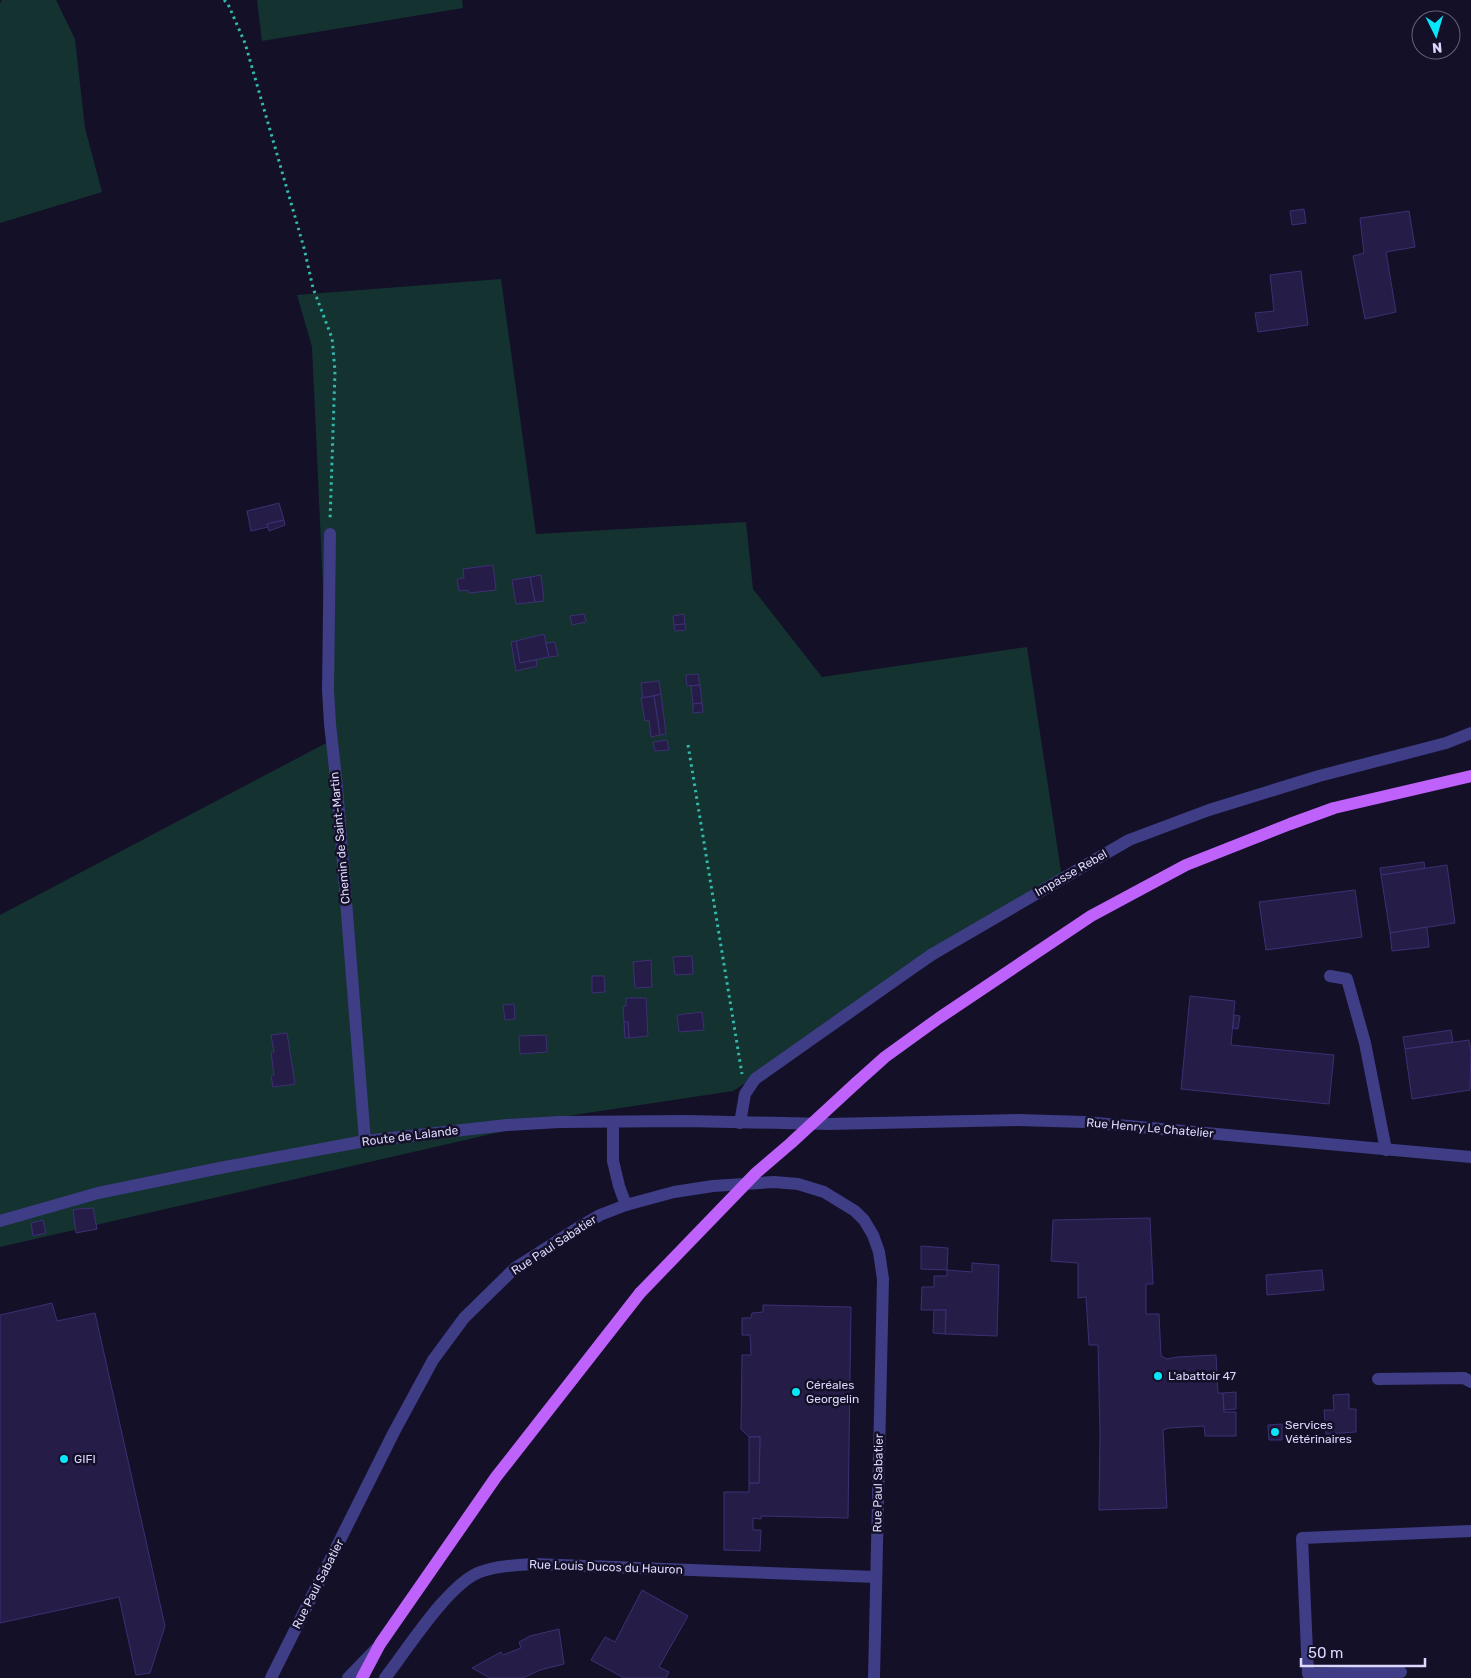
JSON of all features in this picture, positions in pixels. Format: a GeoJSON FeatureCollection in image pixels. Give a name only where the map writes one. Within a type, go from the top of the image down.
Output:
{"type":"FeatureCollection","features":[{"type":"Feature","properties":{"kind":"main road"},"geometry":{"type":"LineString","coordinates":[[362,1678],[380,1644],[496,1477],[640,1294],[756,1173],[885,1057],[938,1018],[1091,916],[1186,865],[1334,808],[1471,776]]}},
{"type":"Feature","properties":{"kind":"street","name":"Chemin de Saint-Martin"},"geometry":{"type":"LineString","coordinates":[[330,534],[328,690],[365,1141]]}},
{"type":"Feature","properties":{"kind":"street","name":"Impasse Rebel"},"geometry":{"type":"LineString","coordinates":[[740,1123],[745,1094],[755,1079],[931,955],[1129,840],[1209,810],[1319,776],[1446,743],[1471,733]]}},
{"type":"Feature","properties":{"kind":"street"},"geometry":{"type":"LineString","coordinates":[[1330,976],[1347,979],[1365,1043],[1386,1150]]}},
{"type":"Feature","properties":{"kind":"street","name":"Rue Henry Le Chatelier"},"geometry":{"type":"LineString","coordinates":[[828,1124],[1018,1120],[1085,1122],[1471,1157]]}},
{"type":"Feature","properties":{"kind":"street","name":"Route de Lalande"},"geometry":{"type":"LineString","coordinates":[[0,1221],[98,1193],[365,1141],[507,1125],[559,1122],[828,1124]]}},
{"type":"Feature","properties":{"kind":"street"},"geometry":{"type":"LineString","coordinates":[[613,1122],[613,1161],[626,1205]]}},
{"type":"Feature","properties":{"kind":"street","name":"Rue Paul Sabatier"},"geometry":{"type":"LineString","coordinates":[[271,1678],[394,1432],[433,1360],[464,1318],[515,1268],[584,1224],[600,1215],[626,1205],[674,1192],[713,1186],[782,1183],[798,1184],[824,1192],[854,1211],[864,1220],[873,1235],[879,1252],[883,1279],[874,1678]]}},
{"type":"Feature","properties":{"kind":"street"},"geometry":{"type":"LineString","coordinates":[[1378,1379],[1464,1378],[1471,1382]]}},
{"type":"Feature","properties":{"kind":"street"},"geometry":{"type":"LineString","coordinates":[[1401,1672],[1308,1674],[1302,1538],[1471,1531]]}},
{"type":"Feature","properties":{"kind":"street","name":"Rue Louis Ducos du Hauron"},"geometry":{"type":"LineString","coordinates":[[385,1678],[437,1609],[460,1585],[479,1572],[508,1565],[534,1564],[876,1577]]}},
{"type":"Feature","properties":{"kind":"street"},"geometry":{"type":"LineString","coordinates":[[348,1678],[380,1644]]}},
{"type":"Feature","properties":{"kind":"path"},"geometry":{"type":"LineString","coordinates":[[224,0],[228,4],[245,43],[304,248],[313,288],[332,338],[335,371],[330,534]]}},
{"type":"Feature","properties":{"kind":"path"},"geometry":{"type":"LineString","coordinates":[[688,745],[745,1094]]}},
{"type":"Feature","properties":{"kind":"green space"},"geometry":{"type":"Polygon","coordinates":[[[2,0],[56,0],[75,39],[85,128],[102,192],[0,223],[0,3],[2,0]]]}},
{"type":"Feature","properties":{"kind":"green space"},"geometry":{"type":"Polygon","coordinates":[[[257,0],[462,0],[463,8],[262,41],[257,0]]]}},
{"type":"Feature","properties":{"kind":"green space"},"geometry":{"type":"Polygon","coordinates":[[[501,279],[536,534],[746,522],[753,589],[822,677],[1027,647],[1062,878],[733,1091],[574,1115],[0,1247],[0,915],[330,741],[312,347],[297,295],[501,279]]]}},
{"type":"Feature","properties":{"kind":"building"},"geometry":{"type":"Polygon","coordinates":[[[1304,209],[1306,223],[1292,225],[1290,211],[1304,209]]]}},
{"type":"Feature","properties":{"kind":"building"},"geometry":{"type":"Polygon","coordinates":[[[1409,211],[1415,247],[1386,252],[1396,312],[1365,319],[1353,256],[1364,253],[1360,218],[1409,211]]]}},
{"type":"Feature","properties":{"kind":"building"},"geometry":{"type":"Polygon","coordinates":[[[1301,271],[1308,325],[1258,332],[1255,313],[1274,311],[1270,275],[1301,271]]]}},
{"type":"Feature","properties":{"kind":"building"},"geometry":{"type":"Polygon","coordinates":[[[279,503],[284,520],[267,524],[268,527],[251,531],[247,511],[279,503]]]}},
{"type":"Feature","properties":{"kind":"building"},"geometry":{"type":"Polygon","coordinates":[[[284,520],[285,525],[269,531],[267,524],[284,520]]]}},
{"type":"Feature","properties":{"kind":"building"},"geometry":{"type":"Polygon","coordinates":[[[493,565],[496,590],[469,593],[468,590],[459,591],[457,579],[464,578],[463,569],[493,565]]]}},
{"type":"Feature","properties":{"kind":"building"},"geometry":{"type":"Polygon","coordinates":[[[541,575],[544,601],[535,602],[530,577],[541,575]]]}},
{"type":"Feature","properties":{"kind":"building"},"geometry":{"type":"Polygon","coordinates":[[[530,577],[535,602],[516,604],[512,580],[530,577]]]}},
{"type":"Feature","properties":{"kind":"building"},"geometry":{"type":"Polygon","coordinates":[[[584,614],[586,622],[572,625],[570,616],[584,614]]]}},
{"type":"Feature","properties":{"kind":"building"},"geometry":{"type":"Polygon","coordinates":[[[684,614],[685,624],[674,625],[673,616],[684,614]]]}},
{"type":"Feature","properties":{"kind":"building"},"geometry":{"type":"Polygon","coordinates":[[[685,624],[686,630],[675,631],[674,625],[685,624]]]}},
{"type":"Feature","properties":{"kind":"building"},"geometry":{"type":"Polygon","coordinates":[[[544,634],[549,657],[520,663],[516,641],[544,634]]]}},
{"type":"Feature","properties":{"kind":"building"},"geometry":{"type":"Polygon","coordinates":[[[516,641],[520,663],[536,660],[537,666],[516,671],[511,642],[516,641]]]}},
{"type":"Feature","properties":{"kind":"building"},"geometry":{"type":"Polygon","coordinates":[[[555,642],[558,656],[549,657],[546,643],[555,642]]]}},
{"type":"Feature","properties":{"kind":"building"},"geometry":{"type":"Polygon","coordinates":[[[698,674],[700,685],[687,686],[686,675],[698,674]]]}},
{"type":"Feature","properties":{"kind":"building"},"geometry":{"type":"Polygon","coordinates":[[[659,681],[661,694],[643,698],[641,683],[659,681]]]}},
{"type":"Feature","properties":{"kind":"building"},"geometry":{"type":"Polygon","coordinates":[[[700,685],[702,703],[693,704],[691,686],[700,685]]]}},
{"type":"Feature","properties":{"kind":"building"},"geometry":{"type":"Polygon","coordinates":[[[661,694],[666,734],[660,735],[654,696],[661,694]]]}},
{"type":"Feature","properties":{"kind":"building"},"geometry":{"type":"Polygon","coordinates":[[[654,696],[660,735],[651,737],[649,720],[645,721],[641,698],[654,696]]]}},
{"type":"Feature","properties":{"kind":"building"},"geometry":{"type":"Polygon","coordinates":[[[702,703],[703,712],[693,713],[693,704],[702,703]]]}},
{"type":"Feature","properties":{"kind":"building"},"geometry":{"type":"Polygon","coordinates":[[[667,740],[669,750],[655,751],[653,742],[667,740]]]}},
{"type":"Feature","properties":{"kind":"building"},"geometry":{"type":"Polygon","coordinates":[[[1424,862],[1425,869],[1381,875],[1380,868],[1424,862]]]}},
{"type":"Feature","properties":{"kind":"building"},"geometry":{"type":"Polygon","coordinates":[[[1447,865],[1455,923],[1390,933],[1381,875],[1447,865]]]}},
{"type":"Feature","properties":{"kind":"building"},"geometry":{"type":"Polygon","coordinates":[[[1355,890],[1362,937],[1266,950],[1259,902],[1355,890]]]}},
{"type":"Feature","properties":{"kind":"building"},"geometry":{"type":"Polygon","coordinates":[[[1427,927],[1429,947],[1392,951],[1390,933],[1427,927]]]}},
{"type":"Feature","properties":{"kind":"building"},"geometry":{"type":"Polygon","coordinates":[[[692,956],[693,974],[675,975],[673,957],[692,956]]]}},
{"type":"Feature","properties":{"kind":"building"},"geometry":{"type":"Polygon","coordinates":[[[651,960],[652,987],[635,988],[633,962],[651,960]]]}},
{"type":"Feature","properties":{"kind":"building"},"geometry":{"type":"Polygon","coordinates":[[[592,976],[604,976],[605,992],[592,993],[592,976]]]}},
{"type":"Feature","properties":{"kind":"building"},"geometry":{"type":"Polygon","coordinates":[[[1190,996],[1235,1001],[1231,1045],[1334,1055],[1329,1104],[1181,1089],[1190,996]]]}},
{"type":"Feature","properties":{"kind":"building"},"geometry":{"type":"Polygon","coordinates":[[[626,998],[646,998],[648,1036],[629,1038],[628,1022],[624,1022],[623,1007],[626,1006],[626,998]]]}},
{"type":"Feature","properties":{"kind":"building"},"geometry":{"type":"Polygon","coordinates":[[[514,1004],[515,1019],[505,1020],[503,1005],[514,1004]]]}},
{"type":"Feature","properties":{"kind":"building"},"geometry":{"type":"Polygon","coordinates":[[[702,1012],[704,1030],[679,1032],[677,1015],[702,1012]]]}},
{"type":"Feature","properties":{"kind":"building"},"geometry":{"type":"Polygon","coordinates":[[[1234,1015],[1240,1016],[1238,1029],[1233,1028],[1234,1015]]]}},
{"type":"Feature","properties":{"kind":"building"},"geometry":{"type":"Polygon","coordinates":[[[624,1022],[628,1022],[629,1038],[625,1038],[624,1022]]]}},
{"type":"Feature","properties":{"kind":"building"},"geometry":{"type":"Polygon","coordinates":[[[1451,1030],[1453,1042],[1405,1049],[1403,1037],[1451,1030]]]}},
{"type":"Feature","properties":{"kind":"building"},"geometry":{"type":"Polygon","coordinates":[[[287,1033],[295,1084],[273,1087],[271,1076],[274,1075],[271,1052],[274,1052],[271,1035],[287,1033]]]}},
{"type":"Feature","properties":{"kind":"building"},"geometry":{"type":"Polygon","coordinates":[[[546,1035],[547,1052],[520,1054],[519,1036],[546,1035]]]}},
{"type":"Feature","properties":{"kind":"building"},"geometry":{"type":"Polygon","coordinates":[[[1469,1040],[1471,1052],[1470,1090],[1412,1099],[1405,1049],[1469,1040]]]}},
{"type":"Feature","properties":{"kind":"building"},"geometry":{"type":"Polygon","coordinates":[[[93,1208],[97,1229],[76,1233],[73,1210],[93,1208]]]}},
{"type":"Feature","properties":{"kind":"building","name":"L'abattoir 47"},"geometry":{"type":"Polygon","coordinates":[[[1150,1218],[1153,1284],[1146,1284],[1146,1314],[1159,1314],[1161,1356],[1167,1359],[1216,1355],[1218,1393],[1223,1393],[1224,1412],[1236,1412],[1236,1436],[1205,1436],[1204,1426],[1163,1430],[1167,1508],[1099,1510],[1098,1345],[1089,1345],[1086,1297],[1078,1298],[1078,1263],[1051,1261],[1053,1220],[1150,1218]]]}},
{"type":"Feature","properties":{"kind":"building"},"geometry":{"type":"Polygon","coordinates":[[[43,1220],[46,1233],[33,1236],[31,1223],[43,1220]]]}},
{"type":"Feature","properties":{"kind":"building"},"geometry":{"type":"Polygon","coordinates":[[[921,1246],[948,1248],[947,1270],[921,1269],[921,1246]]]}},
{"type":"Feature","properties":{"kind":"building"},"geometry":{"type":"Polygon","coordinates":[[[972,1263],[999,1265],[997,1336],[945,1334],[946,1310],[921,1310],[922,1287],[934,1287],[934,1276],[947,1276],[947,1270],[972,1272],[972,1263]]]}},
{"type":"Feature","properties":{"kind":"building"},"geometry":{"type":"Polygon","coordinates":[[[1322,1270],[1324,1290],[1267,1295],[1266,1275],[1322,1270]]]}},
{"type":"Feature","properties":{"kind":"building","name":"GIFI"},"geometry":{"type":"Polygon","coordinates":[[[52,1303],[57,1321],[95,1313],[165,1626],[150,1673],[136,1675],[119,1597],[0,1623],[0,1315],[52,1303]]]}},
{"type":"Feature","properties":{"kind":"building","name":"Céréales Georgelin"},"geometry":{"type":"Polygon","coordinates":[[[763,1305],[851,1307],[848,1518],[761,1516],[761,1519],[753,1518],[753,1530],[761,1530],[760,1551],[724,1550],[724,1492],[749,1492],[749,1483],[759,1483],[760,1437],[749,1437],[741,1429],[742,1355],[751,1355],[750,1335],[742,1335],[742,1318],[751,1318],[752,1313],[763,1312],[763,1305]]]}},
{"type":"Feature","properties":{"kind":"building"},"geometry":{"type":"Polygon","coordinates":[[[934,1310],[946,1310],[945,1334],[933,1333],[934,1310]]]}},
{"type":"Feature","properties":{"kind":"building"},"geometry":{"type":"Polygon","coordinates":[[[1236,1392],[1236,1409],[1224,1410],[1223,1393],[1236,1392]]]}},
{"type":"Feature","properties":{"kind":"building"},"geometry":{"type":"Polygon","coordinates":[[[1349,1394],[1349,1409],[1356,1409],[1356,1432],[1326,1434],[1324,1410],[1334,1410],[1333,1395],[1349,1394]]]}},
{"type":"Feature","properties":{"kind":"building","name":"Services Vétérinaires"},"geometry":{"type":"Polygon","coordinates":[[[1282,1424],[1282,1440],[1269,1440],[1268,1425],[1282,1424]]]}},
{"type":"Feature","properties":{"kind":"building"},"geometry":{"type":"Polygon","coordinates":[[[749,1437],[760,1437],[759,1483],[749,1483],[749,1437]]]}},
{"type":"Feature","properties":{"kind":"building"},"geometry":{"type":"Polygon","coordinates":[[[642,1590],[688,1616],[659,1667],[669,1672],[666,1678],[624,1678],[591,1660],[605,1637],[615,1642],[642,1590]]]}},
{"type":"Feature","properties":{"kind":"building"},"geometry":{"type":"Polygon","coordinates":[[[559,1629],[564,1664],[540,1670],[523,1678],[490,1678],[472,1668],[501,1652],[503,1655],[521,1648],[519,1642],[530,1636],[559,1629]]]}},
{"type":"Feature","properties":{"kind":"place","name":"L'abattoir 47"},"geometry":{"type":"Point","coordinates":[1158,1376]}},
{"type":"Feature","properties":{"kind":"place","name":"Céréales Georgelin"},"geometry":{"type":"Point","coordinates":[796,1392]}},
{"type":"Feature","properties":{"kind":"place","name":"Services Vétérinaires"},"geometry":{"type":"Point","coordinates":[1275,1432]}},
{"type":"Feature","properties":{"kind":"place","name":"GIFI"},"geometry":{"type":"Point","coordinates":[64,1459]}}]}
